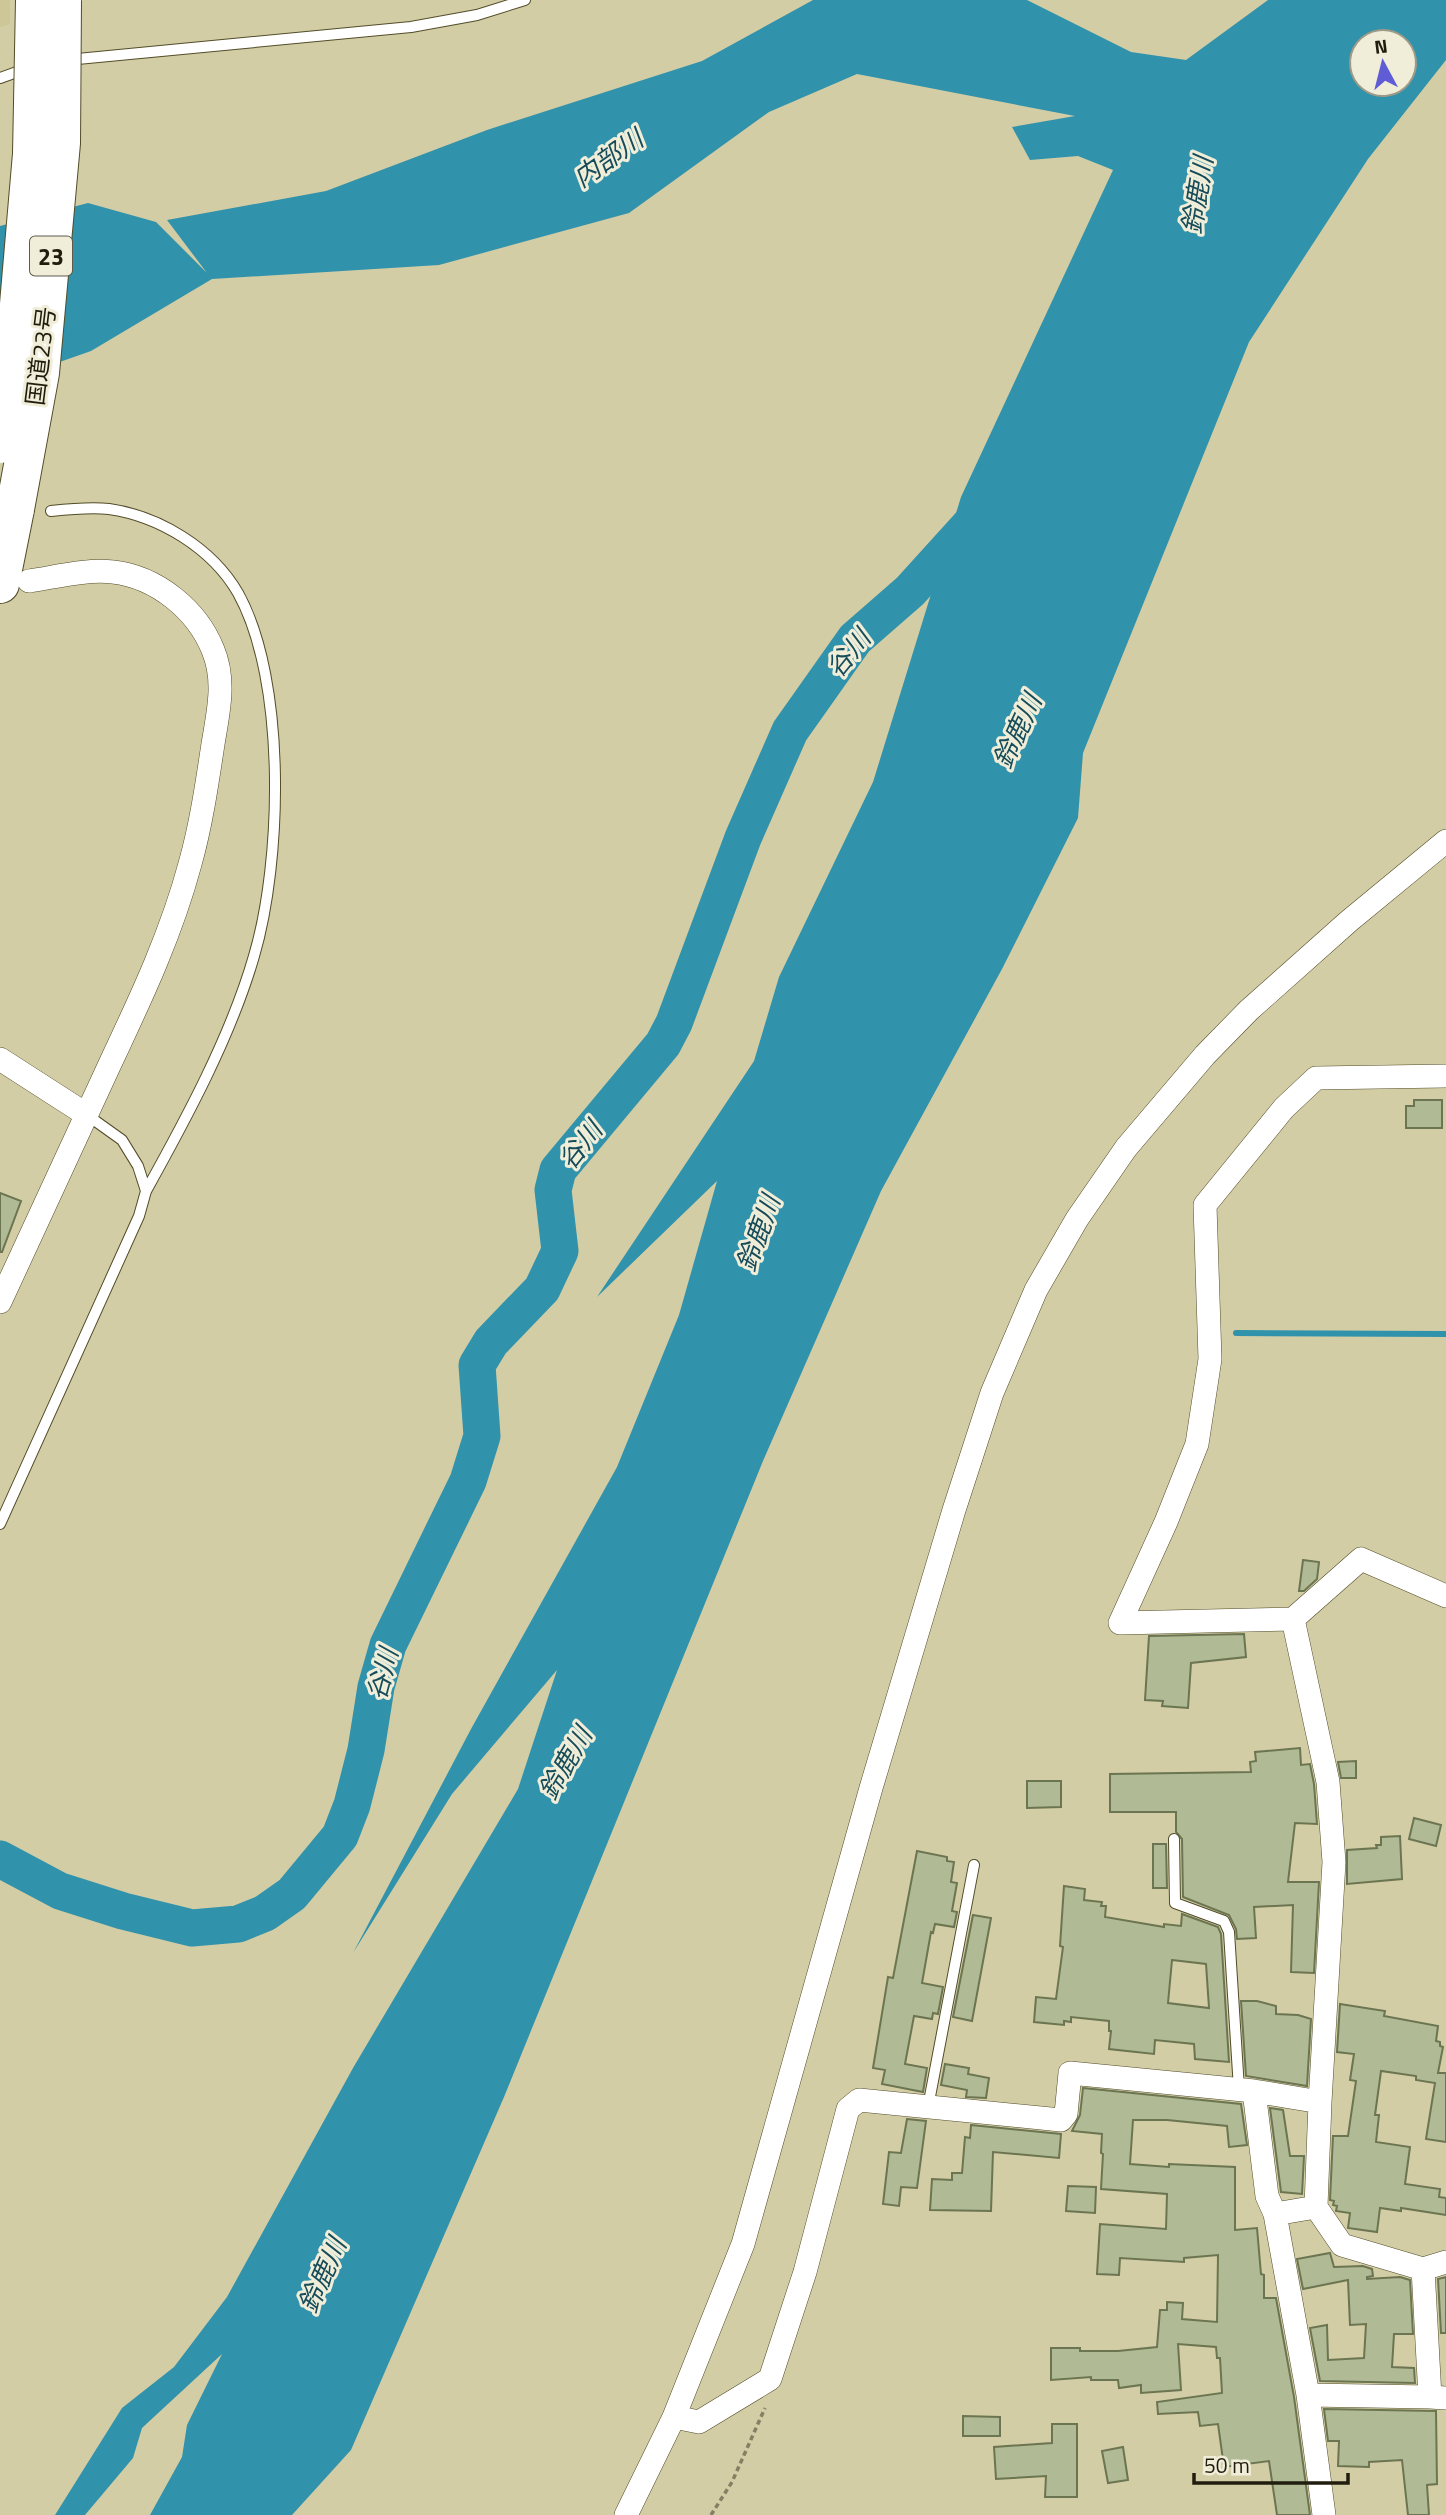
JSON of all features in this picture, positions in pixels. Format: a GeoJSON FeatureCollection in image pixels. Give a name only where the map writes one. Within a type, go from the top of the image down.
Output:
{"type":"FeatureCollection","features":[{"type":"Feature","properties":{"kind":"highway","name":"国道23号"},"geometry":{"type":"LineString","coordinates":[[0,444],[14,362],[32,154],[35,0]]}},
{"type":"Feature","properties":{"kind":"highway","name":"国道23号"},"geometry":{"type":"LineString","coordinates":[[15,582],[33,510],[40,373],[61,143],[62,0]]}},
{"type":"Feature","properties":{"kind":"street"},"geometry":{"type":"LineString","coordinates":[[0,1302],[161,954],[191,863],[208,782],[220,681],[214,650],[204,633],[184,607],[165,590],[142,579],[113,572],[15,582]]}},
{"type":"Feature","properties":{"kind":"street"},"geometry":{"type":"LineString","coordinates":[[626,2515],[674,2417],[743,2244],[871,1788],[954,1510],[992,1393],[1036,1290],[1077,1219],[1126,1148],[1205,1055],[1299,965],[1446,841]]}},
{"type":"Feature","properties":{"kind":"street"},"geometry":{"type":"LineString","coordinates":[[0,1059],[87,1115]]}},
{"type":"Feature","properties":{"kind":"street"},"geometry":{"type":"LineString","coordinates":[[1446,1076],[1316,1078],[1284,1108],[1205,1205],[1210,1359],[1197,1444],[1166,1522],[1120,1623],[1293,1619],[1361,1559],[1446,1595]]}},
{"type":"Feature","properties":{"kind":"street"},"geometry":{"type":"LineString","coordinates":[[1293,1619],[1328,1782],[1334,1862],[1316,2207],[1342,2245],[1423,2269],[1446,2262]]}},
{"type":"Feature","properties":{"kind":"street"},"geometry":{"type":"LineString","coordinates":[[674,2417],[699,2422],[770,2379],[805,2272],[848,2109],[859,2100],[1061,2120],[1066,2114],[1070,2073],[1247,2090],[1320,2102]]}},
{"type":"Feature","properties":{"kind":"street"},"geometry":{"type":"LineString","coordinates":[[1247,2090],[1267,2196],[1275,2214],[1308,2395],[1324,2515]]}},
{"type":"Feature","properties":{"kind":"street"},"geometry":{"type":"LineString","coordinates":[[1275,2214],[1316,2207]]}},
{"type":"Feature","properties":{"kind":"street"},"geometry":{"type":"LineString","coordinates":[[1308,2395],[1438,2398],[1423,2269]]}},
{"type":"Feature","properties":{"kind":"lane"},"geometry":{"type":"LineString","coordinates":[[0,78],[46,62],[411,27],[477,15],[525,0]]}},
{"type":"Feature","properties":{"kind":"lane"},"geometry":{"type":"LineString","coordinates":[[0,1524],[139,1216],[145,1191],[227,1030],[255,954],[273,838],[274,765],[270,713],[260,655],[247,612],[236,591],[210,558],[192,542],[128,513],[90,508],[33,510]]}},
{"type":"Feature","properties":{"kind":"lane"},"geometry":{"type":"LineString","coordinates":[[87,1115],[122,1140],[138,1166],[145,1191]]}},
{"type":"Feature","properties":{"kind":"lane"},"geometry":{"type":"LineString","coordinates":[[1174,1839],[1175,1903],[1224,1921],[1228,1932],[1247,2090]]}},
{"type":"Feature","properties":{"kind":"lane"},"geometry":{"type":"LineString","coordinates":[[928,2107],[974,1864]]}},
{"type":"Feature","properties":{"kind":"path"},"geometry":{"type":"LineString","coordinates":[[711,2515],[732,2482],[765,2406],[770,2379]]}},
{"type":"Feature","properties":{"kind":"shaded area"},"geometry":{"type":"Polygon","coordinates":[[[0,0],[10,0],[10,24],[0,27],[0,0]]]}},
{"type":"Feature","properties":{"kind":"water"},"geometry":{"type":"Polygon","coordinates":[[[813,0],[1027,0],[1131,52],[1186,60],[1268,0],[1446,0],[1446,60],[1418,96],[1418,28],[1348,28],[1348,98],[1416,98],[1368,159],[1249,342],[1083,753],[1078,818],[1002,969],[881,1191],[763,1461],[504,2097],[351,2450],[292,2515],[150,2515],[182,2457],[187,2425],[222,2354],[142,2428],[133,2458],[85,2515],[55,2515],[122,2408],[174,2367],[227,2297],[353,2068],[518,1789],[557,1670],[452,1794],[353,1953],[471,1729],[617,1467],[679,1315],[717,1181],[597,1297],[754,1061],[779,977],[873,782],[961,497],[1113,170],[1078,156],[1030,160],[1012,127],[1075,116],[857,74],[769,112],[629,213],[439,265],[212,279],[91,351],[0,383],[0,226],[88,203],[156,222],[207,273],[167,220],[326,191],[487,130],[702,61],[813,0]]]}},
{"type":"Feature","properties":{"kind":"building"},"geometry":{"type":"Polygon","coordinates":[[[1414,1100],[1442,1100],[1442,1128],[1406,1128],[1406,1106],[1414,1106],[1414,1100]]]}},
{"type":"Feature","properties":{"kind":"building"},"geometry":{"type":"Polygon","coordinates":[[[0,1193],[21,1201],[2,1252],[0,1252],[0,1193]]]}},
{"type":"Feature","properties":{"kind":"building"},"geometry":{"type":"Polygon","coordinates":[[[1303,1560],[1319,1562],[1317,1579],[1304,1591],[1299,1591],[1303,1560]]]}},
{"type":"Feature","properties":{"kind":"building"},"geometry":{"type":"Polygon","coordinates":[[[1244,1634],[1246,1657],[1191,1663],[1188,1708],[1162,1706],[1163,1701],[1145,1700],[1149,1636],[1244,1634]]]}},
{"type":"Feature","properties":{"kind":"building"},"geometry":{"type":"Polygon","coordinates":[[[1300,1748],[1301,1765],[1310,1764],[1317,1824],[1295,1823],[1288,1882],[1319,1882],[1314,1973],[1291,1972],[1293,1905],[1254,1907],[1256,1938],[1237,1939],[1236,1929],[1229,1915],[1183,1897],[1182,1839],[1176,1832],[1176,1812],[1110,1812],[1110,1774],[1251,1772],[1250,1762],[1256,1761],[1255,1752],[1300,1748]]]}},
{"type":"Feature","properties":{"kind":"building"},"geometry":{"type":"Polygon","coordinates":[[[1356,1761],[1356,1778],[1341,1778],[1338,1762],[1356,1761]]]}},
{"type":"Feature","properties":{"kind":"building"},"geometry":{"type":"Polygon","coordinates":[[[1027,1781],[1061,1781],[1061,1807],[1027,1808],[1027,1781]]]}},
{"type":"Feature","properties":{"kind":"building"},"geometry":{"type":"Polygon","coordinates":[[[1414,1818],[1441,1825],[1436,1846],[1409,1839],[1414,1818]]]}},
{"type":"Feature","properties":{"kind":"building"},"geometry":{"type":"Polygon","coordinates":[[[1400,1836],[1402,1879],[1347,1884],[1347,1850],[1377,1848],[1376,1845],[1381,1845],[1381,1837],[1400,1836]]]}},
{"type":"Feature","properties":{"kind":"building"},"geometry":{"type":"Polygon","coordinates":[[[1153,1844],[1166,1844],[1167,1888],[1153,1888],[1153,1844]]]}},
{"type":"Feature","properties":{"kind":"building"},"geometry":{"type":"Polygon","coordinates":[[[917,1851],[947,1857],[947,1861],[954,1862],[951,1882],[957,1883],[952,1911],[957,1912],[954,1927],[935,1924],[933,1933],[931,1932],[922,1983],[943,1987],[938,2014],[933,2013],[932,2019],[914,2016],[905,2064],[927,2068],[923,2092],[882,2084],[885,2070],[873,2068],[888,1977],[893,1978],[917,1851]]]}},
{"type":"Feature","properties":{"kind":"building"},"geometry":{"type":"Polygon","coordinates":[[[1064,1886],[1085,1889],[1084,1900],[1102,1902],[1101,1906],[1106,1906],[1105,1917],[1164,1927],[1164,1924],[1181,1926],[1182,1914],[1218,1927],[1221,1934],[1229,2062],[1195,2059],[1194,2044],[1155,2040],[1154,2054],[1109,2049],[1109,2021],[1071,2017],[1071,2022],[1064,2021],[1064,2025],[1034,2022],[1036,1997],[1056,1999],[1063,1947],[1060,1946],[1064,1886]],[[1172,1960],[1168,2003],[1209,2008],[1206,1964],[1172,1960]]]}},
{"type":"Feature","properties":{"kind":"building"},"geometry":{"type":"Polygon","coordinates":[[[973,1915],[991,1918],[972,2021],[953,2017],[973,1915]]]}},
{"type":"Feature","properties":{"kind":"building"},"geometry":{"type":"Polygon","coordinates":[[[1241,2001],[1257,2001],[1276,2006],[1276,2014],[1298,2015],[1311,2019],[1307,2086],[1246,2076],[1241,2001]]]}},
{"type":"Feature","properties":{"kind":"building"},"geometry":{"type":"Polygon","coordinates":[[[1340,2004],[1385,2011],[1384,2016],[1438,2026],[1436,2041],[1443,2047],[1438,2073],[1446,2073],[1446,2142],[1426,2139],[1435,2083],[1416,2080],[1416,2076],[1381,2071],[1375,2115],[1379,2115],[1376,2142],[1410,2147],[1405,2184],[1440,2189],[1439,2197],[1446,2198],[1446,2215],[1401,2208],[1401,2211],[1380,2208],[1377,2232],[1348,2228],[1350,2213],[1336,2211],[1337,2206],[1330,2200],[1333,2136],[1348,2136],[1356,2081],[1350,2080],[1354,2054],[1337,2052],[1340,2004]]]}},
{"type":"Feature","properties":{"kind":"building"},"geometry":{"type":"Polygon","coordinates":[[[945,2064],[969,2068],[968,2074],[989,2078],[986,2098],[966,2097],[967,2090],[941,2085],[945,2064]]]}},
{"type":"Feature","properties":{"kind":"building"},"geometry":{"type":"Polygon","coordinates":[[[1083,2088],[1241,2104],[1247,2145],[1229,2147],[1227,2126],[1167,2120],[1133,2120],[1130,2164],[1235,2167],[1235,2230],[1257,2228],[1261,2274],[1264,2275],[1264,2298],[1276,2298],[1294,2397],[1310,2515],[1277,2515],[1269,2461],[1224,2467],[1218,2424],[1200,2426],[1198,2412],[1158,2414],[1157,2402],[1222,2393],[1220,2358],[1217,2358],[1216,2347],[1178,2344],[1181,2390],[1141,2393],[1141,2385],[1119,2388],[1118,2380],[1091,2380],[1091,2377],[1051,2380],[1051,2348],[1118,2351],[1157,2347],[1160,2310],[1167,2310],[1167,2302],[1183,2303],[1182,2319],[1217,2322],[1218,2255],[1184,2258],[1184,2262],[1120,2258],[1119,2275],[1097,2274],[1100,2224],[1166,2229],[1167,2194],[1101,2189],[1102,2134],[1072,2131],[1080,2115],[1083,2088]]]}},
{"type":"Feature","properties":{"kind":"building"},"geometry":{"type":"Polygon","coordinates":[[[1270,2108],[1283,2110],[1290,2156],[1304,2156],[1302,2194],[1281,2192],[1270,2108]]]}},
{"type":"Feature","properties":{"kind":"building"},"geometry":{"type":"Polygon","coordinates":[[[907,2119],[926,2121],[917,2188],[901,2187],[899,2206],[883,2204],[889,2152],[901,2153],[907,2119]]]}},
{"type":"Feature","properties":{"kind":"building"},"geometry":{"type":"Polygon","coordinates":[[[971,2125],[1061,2134],[1059,2158],[993,2152],[991,2211],[930,2210],[932,2179],[952,2180],[952,2173],[962,2173],[965,2137],[970,2138],[971,2125]]]}},
{"type":"Feature","properties":{"kind":"building"},"geometry":{"type":"Polygon","coordinates":[[[1068,2186],[1096,2187],[1095,2213],[1066,2211],[1068,2186]]]}},
{"type":"Feature","properties":{"kind":"building"},"geometry":{"type":"Polygon","coordinates":[[[1330,2253],[1334,2267],[1363,2266],[1372,2269],[1373,2276],[1367,2279],[1400,2277],[1410,2280],[1413,2334],[1394,2334],[1392,2367],[1414,2368],[1415,2383],[1320,2381],[1310,2328],[1327,2325],[1328,2360],[1364,2358],[1366,2324],[1350,2325],[1348,2280],[1303,2289],[1297,2259],[1330,2253]]]}},
{"type":"Feature","properties":{"kind":"building"},"geometry":{"type":"Polygon","coordinates":[[[1446,2277],[1446,2333],[1441,2333],[1438,2279],[1446,2277]]]}},
{"type":"Feature","properties":{"kind":"building"},"geometry":{"type":"Polygon","coordinates":[[[1324,2409],[1436,2411],[1437,2484],[1427,2485],[1429,2515],[1408,2515],[1402,2460],[1369,2462],[1369,2467],[1338,2466],[1339,2441],[1328,2441],[1324,2409]]]}},
{"type":"Feature","properties":{"kind":"building"},"geometry":{"type":"Polygon","coordinates":[[[963,2416],[1000,2417],[1000,2436],[963,2436],[963,2416]]]}},
{"type":"Feature","properties":{"kind":"building"},"geometry":{"type":"Polygon","coordinates":[[[1052,2424],[1077,2424],[1077,2497],[1045,2497],[1046,2476],[996,2479],[994,2447],[1052,2443],[1052,2424]]]}},
{"type":"Feature","properties":{"kind":"building"},"geometry":{"type":"Polygon","coordinates":[[[1123,2447],[1128,2480],[1108,2483],[1102,2451],[1123,2447]]]}},
{"type":"Feature","properties":{"kind":"waterway","name":"谷川"},"geometry":{"type":"LineString","coordinates":[[0,1859],[60,1891],[123,1911],[192,1928],[238,1924],[265,1913],[292,1894],[340,1836],[352,1805],[366,1750],[376,1687],[388,1645],[468,1481],[482,1436],[477,1365],[491,1342],[542,1289],[560,1251],[553,1190],[558,1170],[663,1044],[674,1023],[743,838],[790,731],[855,639],[910,591],[977,517]]}},
{"type":"Feature","properties":{"kind":"waterway"},"geometry":{"type":"LineString","coordinates":[[1236,1333],[1446,1334]]}},
{"type":"Feature","properties":{"kind":"water label","name":"内部川"},"geometry":{"type":"Point","coordinates":[608,158]}},
{"type":"Feature","properties":{"kind":"water label","name":"鈴鹿川"},"geometry":{"type":"Point","coordinates":[1197,195]}},
{"type":"Feature","properties":{"kind":"water label","name":"鈴鹿川"},"geometry":{"type":"Point","coordinates":[1017,731]}},
{"type":"Feature","properties":{"kind":"water label","name":"鈴鹿川"},"geometry":{"type":"Point","coordinates":[758,1233]}},
{"type":"Feature","properties":{"kind":"water label","name":"鈴鹿川"},"geometry":{"type":"Point","coordinates":[565,1763]}},
{"type":"Feature","properties":{"kind":"water label","name":"鈴鹿川"},"geometry":{"type":"Point","coordinates":[322,2275]}}]}
